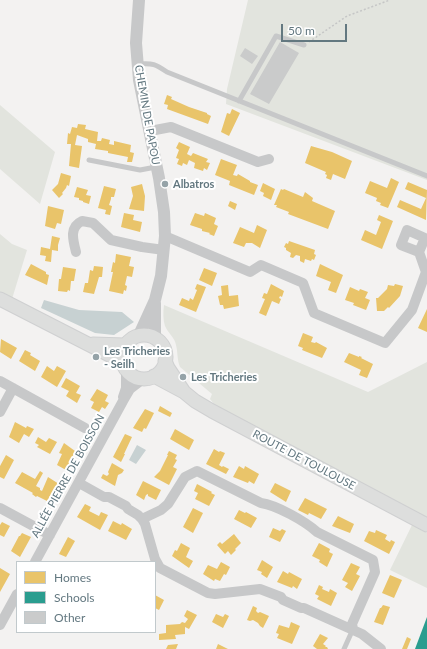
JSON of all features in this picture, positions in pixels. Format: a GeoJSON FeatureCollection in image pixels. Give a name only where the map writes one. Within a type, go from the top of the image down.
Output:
{"type":"FeatureCollection","features":[{"type":"Feature","properties":{"kind":"main road"},"geometry":{"type":"LineString","coordinates":[[0,299],[65,334],[88,343],[124,366],[133,376],[148,378],[161,370],[166,361],[162,344],[155,338],[147,335],[139,335],[131,339],[125,345],[122,354],[124,366]]}},
{"type":"Feature","properties":{"kind":"main road"},"geometry":{"type":"LineString","coordinates":[[88,343],[125,345]]}},
{"type":"Feature","properties":{"kind":"main road","name":"ROUTE DE TOULOUSE"},"geometry":{"type":"LineString","coordinates":[[166,361],[168,368],[184,392]]}},
{"type":"Feature","properties":{"kind":"main road","name":"ROUTE DE TOULOUSE"},"geometry":{"type":"LineString","coordinates":[[148,378],[184,392],[212,410],[427,525]]}},
{"type":"Feature","properties":{"kind":"street","name":"CHEMIN DE PAPOU"},"geometry":{"type":"LineString","coordinates":[[139,0],[137,22],[137,64],[164,212],[165,236],[161,276],[155,300],[139,335]]}},
{"type":"Feature","properties":{"kind":"street"},"geometry":{"type":"LineString","coordinates":[[150,131],[171,127],[258,162],[269,159]]}},
{"type":"Feature","properties":{"kind":"street"},"geometry":{"type":"LineString","coordinates":[[76,252],[72,237],[77,223],[82,221],[93,223],[111,240],[164,250]]}},
{"type":"Feature","properties":{"kind":"street"},"geometry":{"type":"LineString","coordinates":[[165,236],[250,272],[261,265],[303,283],[314,312],[385,343],[412,310],[426,272],[419,252]]}},
{"type":"Feature","properties":{"kind":"street","name":"CHEMIN DE PAPOU"},"geometry":{"type":"LineString","coordinates":[[155,300],[155,338]]}},
{"type":"Feature","properties":{"kind":"street","name":"ALLÉE PIERRE DE BOISSON"},"geometry":{"type":"LineString","coordinates":[[122,401],[126,388],[124,366]]}},
{"type":"Feature","properties":{"kind":"street","name":"ALLÉE PIERRE DE BOISSON"},"geometry":{"type":"LineString","coordinates":[[36,561],[122,401],[130,389],[148,378]]}},
{"type":"Feature","properties":{"kind":"street"},"geometry":{"type":"LineString","coordinates":[[0,381],[85,428]]}},
{"type":"Feature","properties":{"kind":"street"},"geometry":{"type":"LineString","coordinates":[[0,412],[13,388]]}},
{"type":"Feature","properties":{"kind":"street"},"geometry":{"type":"LineString","coordinates":[[142,519],[161,510],[168,504],[185,477],[197,471],[261,502],[270,504],[310,526],[316,532],[373,560],[375,572],[352,624],[353,629]]}},
{"type":"Feature","properties":{"kind":"street"},"geometry":{"type":"LineString","coordinates":[[79,483],[104,497],[109,497],[126,506],[138,515],[142,519],[155,559],[160,568],[201,591],[215,594],[256,589],[265,590],[300,608],[304,608],[353,629],[370,639],[381,649]]}},
{"type":"Feature","properties":{"kind":"street"},"geometry":{"type":"LineString","coordinates":[[0,508],[50,535]]}},
{"type":"Feature","properties":{"kind":"street"},"geometry":{"type":"LineString","coordinates":[[0,625],[4,609],[16,595]]}},
{"type":"Feature","properties":{"kind":"lane"},"geometry":{"type":"LineString","coordinates":[[239,101],[276,36],[304,45]]}},
{"type":"Feature","properties":{"kind":"lane"},"geometry":{"type":"LineString","coordinates":[[137,64],[148,63],[157,66],[167,72],[427,176]]}},
{"type":"Feature","properties":{"kind":"lane"},"geometry":{"type":"LineString","coordinates":[[89,160],[140,170],[156,167]]}},
{"type":"Feature","properties":{"kind":"lane"},"geometry":{"type":"LineString","coordinates":[[344,649],[353,629]]}},
{"type":"Feature","properties":{"kind":"path"},"geometry":{"type":"LineString","coordinates":[[304,45],[347,16],[390,0]]}},
{"type":"Feature","properties":{"kind":"shaded area"},"geometry":{"type":"Polygon","coordinates":[[[248,0],[427,0],[427,180],[226,104],[227,89],[248,0]]]}},
{"type":"Feature","properties":{"kind":"shaded area"},"geometry":{"type":"Polygon","coordinates":[[[0,105],[55,152],[40,204],[0,169],[0,105]]]}},
{"type":"Feature","properties":{"kind":"shaded area"},"geometry":{"type":"Polygon","coordinates":[[[0,234],[12,244],[27,250],[12,299],[0,293],[0,234]]]}},
{"type":"Feature","properties":{"kind":"shaded area"},"geometry":{"type":"Polygon","coordinates":[[[44,300],[79,310],[122,312],[134,322],[114,335],[95,333],[41,308],[44,300]]]}},
{"type":"Feature","properties":{"kind":"shaded area"},"geometry":{"type":"Polygon","coordinates":[[[164,305],[368,392],[427,362],[427,520],[218,409],[210,399],[212,394],[180,367],[175,342],[164,324],[164,305]]]}},
{"type":"Feature","properties":{"kind":"shaded area"},"geometry":{"type":"Polygon","coordinates":[[[137,445],[146,450],[136,464],[129,460],[137,445]]]}},
{"type":"Feature","properties":{"kind":"shaded area"},"geometry":{"type":"Polygon","coordinates":[[[412,525],[427,533],[427,588],[390,570],[412,525]]]}},
{"type":"Feature","properties":{"kind":"building: Homes"},"geometry":{"type":"Polygon","coordinates":[[[167,95],[172,97],[171,99],[207,113],[211,116],[208,124],[167,109],[168,105],[164,104],[167,95]]]}},
{"type":"Feature","properties":{"kind":"building: Homes"},"geometry":{"type":"Polygon","coordinates":[[[232,109],[240,113],[229,136],[221,132],[227,113],[230,114],[232,109]]]}},
{"type":"Feature","properties":{"kind":"building: Homes"},"geometry":{"type":"Polygon","coordinates":[[[78,124],[86,125],[85,129],[98,132],[97,141],[101,141],[102,138],[110,140],[109,144],[114,145],[114,141],[131,145],[130,152],[134,153],[132,162],[127,162],[128,157],[95,149],[96,144],[88,142],[88,139],[77,135],[75,145],[82,146],[79,168],[69,166],[71,144],[67,144],[68,133],[70,134],[72,127],[77,128],[78,124]]]}},
{"type":"Feature","properties":{"kind":"building: Homes"},"geometry":{"type":"Polygon","coordinates":[[[179,142],[190,147],[187,154],[191,156],[193,153],[208,159],[206,162],[210,163],[207,170],[204,168],[203,171],[194,168],[195,163],[189,160],[187,165],[183,163],[182,166],[177,164],[179,159],[176,158],[179,150],[176,148],[179,142]]]}},
{"type":"Feature","properties":{"kind":"building: Homes"},"geometry":{"type":"Polygon","coordinates":[[[311,146],[332,152],[352,161],[345,179],[333,174],[331,180],[326,178],[326,172],[305,163],[311,146]]]}},
{"type":"Feature","properties":{"kind":"building: Homes"},"geometry":{"type":"Polygon","coordinates":[[[221,159],[237,165],[233,175],[237,176],[238,174],[250,182],[258,185],[254,195],[229,185],[230,181],[215,175],[221,159]]]}},
{"type":"Feature","properties":{"kind":"building: Homes"},"geometry":{"type":"Polygon","coordinates":[[[61,173],[71,176],[69,186],[67,185],[62,193],[63,194],[59,198],[52,190],[58,184],[61,173]]]}},
{"type":"Feature","properties":{"kind":"building: Homes"},"geometry":{"type":"Polygon","coordinates":[[[391,178],[399,182],[388,208],[380,205],[381,203],[376,201],[377,198],[365,193],[370,181],[387,188],[391,178]]]}},
{"type":"Feature","properties":{"kind":"building: Homes"},"geometry":{"type":"Polygon","coordinates":[[[408,182],[427,190],[426,220],[397,207],[400,200],[421,209],[426,198],[405,189],[408,182]]]}},
{"type":"Feature","properties":{"kind":"building: Homes"},"geometry":{"type":"Polygon","coordinates":[[[263,183],[275,189],[271,200],[263,196],[264,193],[260,191],[263,183]]]}},
{"type":"Feature","properties":{"kind":"building: Homes"},"geometry":{"type":"Polygon","coordinates":[[[142,184],[145,196],[144,211],[129,209],[133,196],[131,187],[142,184]]]}},
{"type":"Feature","properties":{"kind":"building: Homes"},"geometry":{"type":"Polygon","coordinates":[[[104,186],[116,189],[114,197],[111,197],[109,205],[112,206],[110,215],[105,214],[106,210],[98,208],[104,186]]]}},
{"type":"Feature","properties":{"kind":"building: Homes"},"geometry":{"type":"Polygon","coordinates":[[[77,187],[88,190],[86,195],[91,196],[89,204],[79,200],[79,198],[74,197],[77,187]]]}},
{"type":"Feature","properties":{"kind":"building: Homes"},"geometry":{"type":"Polygon","coordinates":[[[281,189],[303,197],[305,192],[313,198],[312,201],[335,211],[328,229],[288,214],[289,212],[276,207],[277,205],[274,205],[281,189]]]}},
{"type":"Feature","properties":{"kind":"building: Homes"},"geometry":{"type":"Polygon","coordinates":[[[230,201],[237,204],[235,210],[228,206],[230,201]]]}},
{"type":"Feature","properties":{"kind":"building: Homes"},"geometry":{"type":"Polygon","coordinates":[[[48,206],[64,210],[61,224],[57,223],[55,229],[45,226],[48,206]]]}},
{"type":"Feature","properties":{"kind":"building: Homes"},"geometry":{"type":"Polygon","coordinates":[[[124,213],[134,215],[133,220],[142,222],[140,232],[121,227],[124,213]]]}},
{"type":"Feature","properties":{"kind":"building: Homes"},"geometry":{"type":"Polygon","coordinates":[[[195,213],[204,216],[205,213],[216,218],[214,224],[218,226],[214,236],[209,234],[210,233],[202,231],[202,229],[190,225],[195,213]]]}},
{"type":"Feature","properties":{"kind":"building: Homes"},"geometry":{"type":"Polygon","coordinates":[[[379,215],[393,221],[382,249],[361,240],[365,230],[376,235],[381,222],[377,220],[379,215]]]}},
{"type":"Feature","properties":{"kind":"building: Homes"},"geometry":{"type":"Polygon","coordinates":[[[257,225],[267,230],[260,248],[252,243],[246,243],[244,247],[233,243],[240,227],[254,233],[257,225]]]}},
{"type":"Feature","properties":{"kind":"building: Homes"},"geometry":{"type":"Polygon","coordinates":[[[52,236],[60,238],[58,251],[52,250],[51,262],[45,261],[46,256],[40,255],[41,247],[50,249],[52,236]]]}},
{"type":"Feature","properties":{"kind":"building: Homes"},"geometry":{"type":"Polygon","coordinates":[[[289,241],[315,250],[314,254],[316,255],[314,260],[312,259],[311,261],[305,259],[304,263],[300,261],[300,256],[296,255],[293,258],[290,257],[291,253],[284,247],[289,241]]]}},
{"type":"Feature","properties":{"kind":"building: Homes"},"geometry":{"type":"Polygon","coordinates":[[[116,254],[131,257],[129,266],[134,267],[132,277],[127,276],[125,285],[127,286],[126,291],[124,290],[123,294],[109,291],[113,272],[111,272],[113,262],[115,263],[116,254]]]}},
{"type":"Feature","properties":{"kind":"building: Homes"},"geometry":{"type":"Polygon","coordinates":[[[31,264],[49,275],[47,285],[25,275],[31,264]]]}},
{"type":"Feature","properties":{"kind":"building: Homes"},"geometry":{"type":"Polygon","coordinates":[[[320,264],[343,275],[336,293],[328,290],[331,282],[316,276],[320,264]]]}},
{"type":"Feature","properties":{"kind":"building: Homes"},"geometry":{"type":"Polygon","coordinates":[[[94,266],[103,267],[102,277],[99,277],[94,294],[83,292],[85,283],[88,283],[90,270],[93,271],[94,266]]]}},
{"type":"Feature","properties":{"kind":"building: Homes"},"geometry":{"type":"Polygon","coordinates":[[[63,267],[76,269],[74,281],[71,281],[70,291],[68,290],[67,292],[58,291],[59,279],[61,279],[63,267]]]}},
{"type":"Feature","properties":{"kind":"building: Homes"},"geometry":{"type":"Polygon","coordinates":[[[204,268],[217,273],[212,286],[199,280],[204,268]]]}},
{"type":"Feature","properties":{"kind":"building: Homes"},"geometry":{"type":"Polygon","coordinates":[[[197,284],[206,287],[196,312],[179,305],[182,298],[189,301],[190,298],[193,300],[197,290],[195,289],[197,284]]]}},
{"type":"Feature","properties":{"kind":"building: Homes"},"geometry":{"type":"Polygon","coordinates":[[[271,284],[284,291],[282,297],[280,296],[279,298],[281,299],[279,304],[272,301],[266,316],[259,313],[265,299],[262,298],[264,293],[267,294],[271,284]]]}},
{"type":"Feature","properties":{"kind":"building: Homes"},"geometry":{"type":"Polygon","coordinates":[[[395,284],[403,286],[400,296],[389,308],[388,307],[384,311],[377,311],[376,298],[378,298],[387,289],[388,285],[394,286],[395,284]]]}},
{"type":"Feature","properties":{"kind":"building: Homes"},"geometry":{"type":"Polygon","coordinates":[[[228,285],[229,296],[238,295],[239,306],[224,309],[223,305],[220,305],[218,296],[222,295],[221,286],[228,285]]]}},
{"type":"Feature","properties":{"kind":"building: Homes"},"geometry":{"type":"Polygon","coordinates":[[[350,287],[359,291],[360,289],[368,292],[365,298],[370,300],[366,310],[345,300],[350,287]]]}},
{"type":"Feature","properties":{"kind":"building: Homes"},"geometry":{"type":"Polygon","coordinates":[[[427,309],[427,332],[418,328],[427,309]]]}},
{"type":"Feature","properties":{"kind":"building: Homes"},"geometry":{"type":"Polygon","coordinates":[[[303,333],[313,337],[311,342],[316,342],[327,348],[322,358],[302,350],[303,348],[298,346],[303,333]]]}},
{"type":"Feature","properties":{"kind":"building: Homes"},"geometry":{"type":"Polygon","coordinates":[[[1,339],[17,348],[11,359],[0,352],[1,339]]]}},
{"type":"Feature","properties":{"kind":"building: Homes"},"geometry":{"type":"Polygon","coordinates":[[[25,350],[40,361],[35,371],[19,361],[25,350]]]}},
{"type":"Feature","properties":{"kind":"building: Homes"},"geometry":{"type":"Polygon","coordinates":[[[349,353],[362,357],[361,358],[373,364],[367,378],[359,375],[361,370],[344,362],[349,353]]]}},
{"type":"Feature","properties":{"kind":"building: Homes"},"geometry":{"type":"Polygon","coordinates":[[[47,366],[54,371],[57,366],[66,371],[57,387],[41,377],[47,366]]]}},
{"type":"Feature","properties":{"kind":"building: Homes"},"geometry":{"type":"Polygon","coordinates":[[[66,378],[80,386],[76,393],[81,395],[77,403],[66,396],[69,391],[61,387],[66,378]]]}},
{"type":"Feature","properties":{"kind":"building: Homes"},"geometry":{"type":"Polygon","coordinates":[[[97,389],[108,395],[105,401],[109,403],[105,409],[102,407],[99,412],[91,408],[94,402],[90,400],[97,389]]]}},
{"type":"Feature","properties":{"kind":"building: Homes"},"geometry":{"type":"Polygon","coordinates":[[[160,406],[172,413],[170,417],[158,411],[160,406]]]}},
{"type":"Feature","properties":{"kind":"building: Homes"},"geometry":{"type":"Polygon","coordinates":[[[145,409],[154,413],[146,429],[144,428],[142,432],[133,428],[145,409]]]}},
{"type":"Feature","properties":{"kind":"building: Homes"},"geometry":{"type":"Polygon","coordinates":[[[15,422],[26,428],[27,426],[34,429],[29,437],[24,434],[19,443],[9,437],[15,422]]]}},
{"type":"Feature","properties":{"kind":"building: Homes"},"geometry":{"type":"Polygon","coordinates":[[[175,429],[194,440],[189,450],[170,439],[175,429]]]}},
{"type":"Feature","properties":{"kind":"building: Homes"},"geometry":{"type":"Polygon","coordinates":[[[125,434],[132,437],[121,462],[113,457],[125,434]]]}},
{"type":"Feature","properties":{"kind":"building: Homes"},"geometry":{"type":"Polygon","coordinates":[[[38,437],[46,442],[49,438],[57,442],[50,454],[37,447],[39,445],[35,443],[38,437]]]}},
{"type":"Feature","properties":{"kind":"building: Homes"},"geometry":{"type":"Polygon","coordinates":[[[64,443],[75,451],[66,470],[57,465],[62,454],[59,453],[64,443]]]}},
{"type":"Feature","properties":{"kind":"building: Homes"},"geometry":{"type":"Polygon","coordinates":[[[214,449],[225,453],[219,465],[229,469],[226,474],[206,464],[214,449]]]}},
{"type":"Feature","properties":{"kind":"building: Homes"},"geometry":{"type":"Polygon","coordinates":[[[169,451],[177,455],[175,459],[177,460],[173,467],[177,469],[169,485],[154,477],[160,471],[169,451]]]}},
{"type":"Feature","properties":{"kind":"building: Homes"},"geometry":{"type":"Polygon","coordinates":[[[6,455],[14,460],[4,479],[0,477],[0,466],[6,455]]]}},
{"type":"Feature","properties":{"kind":"building: Homes"},"geometry":{"type":"Polygon","coordinates":[[[112,463],[124,470],[118,475],[115,486],[101,478],[103,474],[107,476],[109,474],[108,472],[112,463]]]}},
{"type":"Feature","properties":{"kind":"building: Homes"},"geometry":{"type":"Polygon","coordinates":[[[239,466],[244,469],[245,466],[259,474],[254,484],[249,481],[248,483],[233,477],[239,466]]]}},
{"type":"Feature","properties":{"kind":"building: Homes"},"geometry":{"type":"Polygon","coordinates":[[[40,471],[43,473],[36,486],[40,488],[40,490],[42,491],[48,477],[59,484],[52,497],[50,496],[47,501],[37,496],[36,497],[32,494],[33,493],[15,483],[22,472],[35,479],[40,471]]]}},
{"type":"Feature","properties":{"kind":"building: Homes"},"geometry":{"type":"Polygon","coordinates":[[[143,481],[161,490],[156,500],[148,496],[148,494],[144,500],[136,495],[143,481]]]}},
{"type":"Feature","properties":{"kind":"building: Homes"},"geometry":{"type":"Polygon","coordinates":[[[275,483],[291,491],[286,502],[270,492],[275,483]]]}},
{"type":"Feature","properties":{"kind":"building: Homes"},"geometry":{"type":"Polygon","coordinates":[[[197,484],[215,495],[209,506],[195,499],[198,493],[194,491],[197,484]]]}},
{"type":"Feature","properties":{"kind":"building: Homes"},"geometry":{"type":"Polygon","coordinates":[[[305,498],[327,509],[321,519],[309,513],[308,515],[298,510],[305,498]]]}},
{"type":"Feature","properties":{"kind":"building: Homes"},"geometry":{"type":"Polygon","coordinates":[[[85,504],[91,507],[89,511],[99,516],[101,512],[108,515],[100,530],[77,517],[85,504]]]}},
{"type":"Feature","properties":{"kind":"building: Homes"},"geometry":{"type":"Polygon","coordinates":[[[193,508],[203,513],[193,533],[183,527],[193,508]]]}},
{"type":"Feature","properties":{"kind":"building: Homes"},"geometry":{"type":"Polygon","coordinates":[[[239,510],[257,518],[251,528],[234,519],[239,510]]]}},
{"type":"Feature","properties":{"kind":"building: Homes"},"geometry":{"type":"Polygon","coordinates":[[[338,516],[354,524],[350,533],[332,526],[338,516]]]}},
{"type":"Feature","properties":{"kind":"building: Homes"},"geometry":{"type":"Polygon","coordinates":[[[113,521],[121,525],[122,523],[132,529],[126,540],[108,531],[113,521]]]}},
{"type":"Feature","properties":{"kind":"building: Homes"},"geometry":{"type":"Polygon","coordinates":[[[2,522],[10,526],[4,537],[0,535],[0,525],[2,522]]]}},
{"type":"Feature","properties":{"kind":"building: Homes"},"geometry":{"type":"Polygon","coordinates":[[[273,528],[280,531],[282,529],[286,531],[280,542],[269,537],[273,528]]]}},
{"type":"Feature","properties":{"kind":"building: Homes"},"geometry":{"type":"Polygon","coordinates":[[[376,530],[387,535],[385,539],[390,542],[391,540],[395,542],[389,554],[364,541],[369,531],[375,533],[376,530]]]}},
{"type":"Feature","properties":{"kind":"building: Homes"},"geometry":{"type":"Polygon","coordinates":[[[22,533],[31,537],[20,557],[11,551],[22,533]]]}},
{"type":"Feature","properties":{"kind":"building: Homes"},"geometry":{"type":"Polygon","coordinates":[[[234,534],[241,543],[231,555],[228,551],[225,554],[217,545],[220,542],[222,544],[234,534]]]}},
{"type":"Feature","properties":{"kind":"building: Homes"},"geometry":{"type":"Polygon","coordinates":[[[68,537],[75,541],[66,557],[59,554],[68,537]]]}},
{"type":"Feature","properties":{"kind":"building: Homes"},"geometry":{"type":"Polygon","coordinates":[[[181,543],[190,548],[186,557],[193,561],[189,568],[172,556],[175,550],[177,551],[181,543]]]}},
{"type":"Feature","properties":{"kind":"building: Homes"},"geometry":{"type":"Polygon","coordinates":[[[319,543],[330,549],[329,552],[333,554],[327,567],[319,562],[320,560],[312,556],[319,543]]]}},
{"type":"Feature","properties":{"kind":"building: Homes"},"geometry":{"type":"Polygon","coordinates":[[[262,560],[273,567],[267,578],[261,574],[262,572],[257,570],[262,560]]]}},
{"type":"Feature","properties":{"kind":"building: Homes"},"geometry":{"type":"Polygon","coordinates":[[[221,562],[230,567],[226,575],[224,574],[220,581],[215,579],[214,581],[203,574],[208,565],[217,569],[221,562]]]}},
{"type":"Feature","properties":{"kind":"building: Homes"},"geometry":{"type":"Polygon","coordinates":[[[351,563],[360,567],[356,574],[360,576],[352,591],[345,587],[348,583],[342,580],[351,563]]]}},
{"type":"Feature","properties":{"kind":"building: Homes"},"geometry":{"type":"Polygon","coordinates":[[[0,568],[10,574],[0,592],[0,568]]]}},
{"type":"Feature","properties":{"kind":"building: Homes"},"geometry":{"type":"Polygon","coordinates":[[[283,571],[288,574],[289,572],[302,579],[297,589],[293,586],[292,588],[277,582],[283,571]]]}},
{"type":"Feature","properties":{"kind":"building: Homes"},"geometry":{"type":"Polygon","coordinates":[[[390,575],[402,580],[394,598],[382,593],[390,575]]]}},
{"type":"Feature","properties":{"kind":"building: Homes"},"geometry":{"type":"Polygon","coordinates":[[[319,585],[323,587],[322,589],[329,592],[330,589],[337,593],[331,606],[317,599],[319,596],[315,594],[319,585]]]}},
{"type":"Feature","properties":{"kind":"building: Homes"},"geometry":{"type":"Polygon","coordinates":[[[156,596],[164,600],[159,610],[156,608],[156,596]]]}},
{"type":"Feature","properties":{"kind":"building: Homes"},"geometry":{"type":"Polygon","coordinates":[[[383,605],[390,607],[383,625],[374,622],[380,608],[383,605]]]}},
{"type":"Feature","properties":{"kind":"building: Homes"},"geometry":{"type":"Polygon","coordinates":[[[253,606],[257,608],[256,611],[258,613],[260,612],[269,616],[263,628],[253,620],[247,620],[253,606]]]}},
{"type":"Feature","properties":{"kind":"building: Homes"},"geometry":{"type":"Polygon","coordinates":[[[187,610],[197,615],[189,629],[185,627],[185,634],[175,635],[176,639],[159,640],[159,634],[166,633],[166,625],[180,624],[182,622],[185,623],[188,619],[184,616],[187,610]]]}},
{"type":"Feature","properties":{"kind":"building: Homes"},"geometry":{"type":"Polygon","coordinates":[[[216,614],[223,617],[225,614],[229,616],[223,628],[212,622],[216,614]]]}},
{"type":"Feature","properties":{"kind":"building: Homes"},"geometry":{"type":"Polygon","coordinates":[[[291,622],[300,626],[292,644],[277,638],[279,634],[276,633],[279,625],[289,628],[291,622]]]}},
{"type":"Feature","properties":{"kind":"building: Homes"},"geometry":{"type":"Polygon","coordinates":[[[320,634],[328,638],[323,644],[328,649],[317,649],[313,646],[320,634]]]}},
{"type":"Feature","properties":{"kind":"building: Homes"},"geometry":{"type":"Polygon","coordinates":[[[407,637],[411,639],[407,649],[402,649],[407,637]]]}},
{"type":"Feature","properties":{"kind":"building: Homes"},"geometry":{"type":"Polygon","coordinates":[[[178,644],[176,649],[166,649],[168,645],[178,644]]]}},
{"type":"Feature","properties":{"kind":"building: Homes"},"geometry":{"type":"Polygon","coordinates":[[[218,644],[228,649],[216,649],[218,644]]]}},
{"type":"Feature","properties":{"kind":"building: Schools"},"geometry":{"type":"Polygon","coordinates":[[[427,617],[427,649],[415,649],[427,617]]]}},
{"type":"Feature","properties":{"kind":"building: Other"},"geometry":{"type":"Polygon","coordinates":[[[280,42],[299,53],[269,104],[250,94],[280,42]]]}},
{"type":"Feature","properties":{"kind":"building: Other"},"geometry":{"type":"Polygon","coordinates":[[[245,48],[258,56],[252,64],[240,56],[245,48]]]}},
{"type":"Feature","properties":{"kind":"place","name":"Albatros"},"geometry":{"type":"Point","coordinates":[165,184]}},
{"type":"Feature","properties":{"kind":"place","name":"Les Tricheries - Seilh"},"geometry":{"type":"Point","coordinates":[96,357]}},
{"type":"Feature","properties":{"kind":"place","name":"Les Tricheries"},"geometry":{"type":"Point","coordinates":[183,377]}}]}
